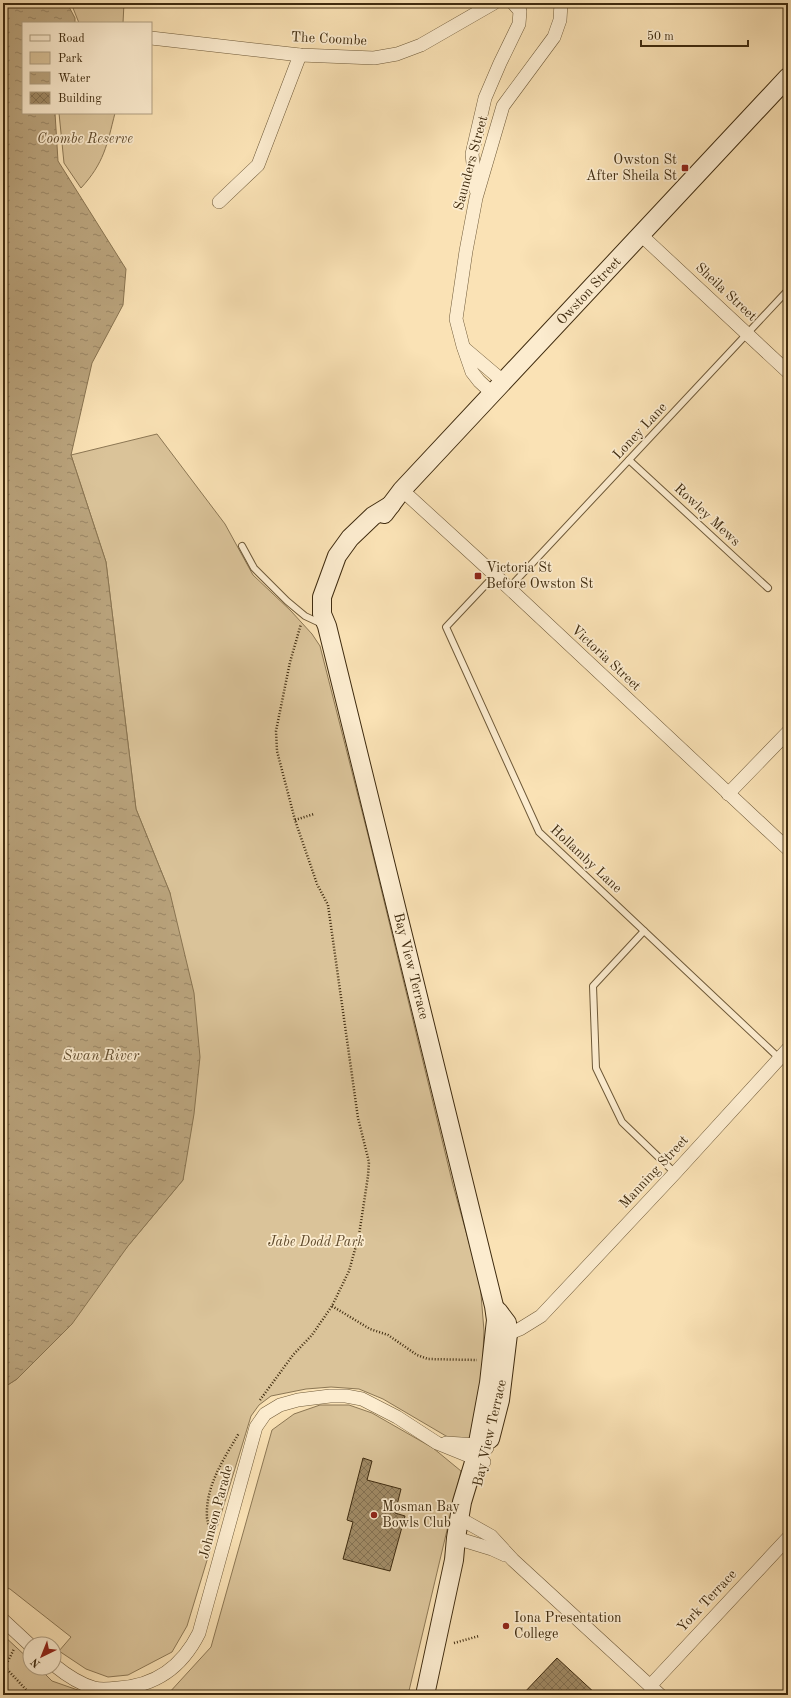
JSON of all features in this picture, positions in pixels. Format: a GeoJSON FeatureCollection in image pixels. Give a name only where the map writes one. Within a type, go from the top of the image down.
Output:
{"type":"FeatureCollection","features":[{"type":"Feature","properties":{"kind":"street","name":"The Coombe"},"geometry":{"type":"LineString","coordinates":[[152,38],[300,54],[374,58],[397,54],[421,44],[494,3]]}},
{"type":"Feature","properties":{"kind":"street"},"geometry":{"type":"LineString","coordinates":[[476,198],[472,154],[485,98],[519,24],[520,11],[514,3]]}},
{"type":"Feature","properties":{"kind":"street","name":"Saunders Street"},"geometry":{"type":"LineString","coordinates":[[499,388],[479,381],[472,372],[462,346],[456,319],[466,251],[476,198],[503,106],[554,37],[560,20],[560,3]]}},
{"type":"Feature","properties":{"kind":"street"},"geometry":{"type":"LineString","coordinates":[[219,202],[258,165],[300,54]]}},
{"type":"Feature","properties":{"kind":"street","name":"Owston Street"},"geometry":{"type":"LineString","coordinates":[[327,626],[332,613],[333,580],[337,556],[350,538],[373,516],[391,505],[402,490],[499,388],[788,77]]}},
{"type":"Feature","properties":{"kind":"street","name":"Sheila Street"},"geometry":{"type":"LineString","coordinates":[[641,235],[788,372]]}},
{"type":"Feature","properties":{"kind":"street","name":"Victoria Street"},"geometry":{"type":"LineString","coordinates":[[402,490],[788,849]]}},
{"type":"Feature","properties":{"kind":"street","name":"Bay View Terrace"},"geometry":{"type":"LineString","coordinates":[[327,626],[501,1331],[500,1400],[462,1502],[462,1530],[454,1560],[425,1695]]}},
{"type":"Feature","properties":{"kind":"street"},"geometry":{"type":"LineString","coordinates":[[728,794],[788,732]]}},
{"type":"Feature","properties":{"kind":"street","name":"Manning Street"},"geometry":{"type":"LineString","coordinates":[[501,1331],[541,1316],[675,1173],[784,1053]]}},
{"type":"Feature","properties":{"kind":"street","name":"Bay View Terrace"},"geometry":{"type":"LineString","coordinates":[[481,1454],[491,1360],[501,1331]]}},
{"type":"Feature","properties":{"kind":"street","name":"Johnson Parade"},"geometry":{"type":"LineString","coordinates":[[62,1670],[81,1683],[95,1688],[108,1689],[134,1687],[159,1678],[172,1670],[192,1647],[199,1634],[256,1427],[265,1414],[280,1405],[298,1400],[330,1396],[346,1396],[362,1399],[396,1417],[437,1443],[481,1454]]}},
{"type":"Feature","properties":{"kind":"street"},"geometry":{"type":"LineString","coordinates":[[462,1530],[491,1536],[513,1560],[655,1691]]}},
{"type":"Feature","properties":{"kind":"street","name":"York Terrace"},"geometry":{"type":"LineString","coordinates":[[655,1691],[788,1538]]}},
{"type":"Feature","properties":{"kind":"street"},"geometry":{"type":"LineString","coordinates":[[3,1620],[22,1638]]}},
{"type":"Feature","properties":{"kind":"lane","name":"Loney Lane"},"geometry":{"type":"LineString","coordinates":[[509,588],[788,290]]}},
{"type":"Feature","properties":{"kind":"lane","name":"Rowley Mews"},"geometry":{"type":"LineString","coordinates":[[629,460],[768,588]]}},
{"type":"Feature","properties":{"kind":"lane"},"geometry":{"type":"LineString","coordinates":[[242,546],[254,568],[287,601],[305,616],[327,626]]}},
{"type":"Feature","properties":{"kind":"lane","name":"Hollamby Lane"},"geometry":{"type":"LineString","coordinates":[[495,575],[446,628],[539,832],[644,931],[784,1053]]}},
{"type":"Feature","properties":{"kind":"lane"},"geometry":{"type":"LineString","coordinates":[[644,931],[593,986],[596,1068],[622,1122],[675,1173]]}},
{"type":"Feature","properties":{"kind":"path"},"geometry":{"type":"LineString","coordinates":[[258,1403],[293,1355],[312,1335],[332,1306],[349,1271],[359,1235],[369,1162],[358,1118],[328,905],[317,884],[295,820],[276,751],[276,731],[290,662],[300,626],[305,616]]}},
{"type":"Feature","properties":{"kind":"path"},"geometry":{"type":"LineString","coordinates":[[295,820],[314,814]]}},
{"type":"Feature","properties":{"kind":"path"},"geometry":{"type":"LineString","coordinates":[[332,1306],[370,1328],[388,1335],[417,1355],[428,1358],[491,1360]]}},
{"type":"Feature","properties":{"kind":"path"},"geometry":{"type":"LineString","coordinates":[[212,1542],[207,1518],[209,1497],[218,1470],[241,1429]]}},
{"type":"Feature","properties":{"kind":"path"},"geometry":{"type":"LineString","coordinates":[[454,1643],[479,1636]]}},
{"type":"Feature","properties":{"kind":"path"},"geometry":{"type":"LineString","coordinates":[[5,1667],[31,1695]]}},
{"type":"Feature","properties":{"kind":"green space"},"geometry":{"type":"Polygon","coordinates":[[[71,3],[124,3],[123,22],[79,22],[71,3]]]}},
{"type":"Feature","properties":{"kind":"green space","name":"Coombe Reserve"},"geometry":{"type":"Polygon","coordinates":[[[59,114],[115,114],[107,144],[100,162],[81,188],[64,163],[59,114]]]}},
{"type":"Feature","properties":{"kind":"green space","name":"Jabe Dodd Park"},"geometry":{"type":"Polygon","coordinates":[[[157,434],[225,524],[253,575],[291,611],[312,634],[320,646],[368,835],[453,1185],[480,1282],[484,1331],[482,1375],[474,1437],[462,1441],[446,1436],[383,1399],[359,1389],[331,1387],[306,1389],[271,1396],[259,1405],[251,1416],[187,1626],[172,1652],[128,1675],[108,1677],[86,1669],[62,1653],[62,1648],[71,1637],[10,1589],[3,1586],[3,1388],[17,1379],[183,1180],[170,893],[136,809],[106,562],[71,455],[157,434]]]}},
{"type":"Feature","properties":{"kind":"green space"},"geometry":{"type":"Polygon","coordinates":[[[320,1405],[349,1405],[372,1413],[433,1448],[461,1471],[408,1695],[158,1695],[168,1694],[211,1647],[272,1430],[294,1414],[320,1405]]]}},
{"type":"Feature","properties":{"kind":"green space"},"geometry":{"type":"Polygon","coordinates":[[[3,1635],[22,1653],[22,1676],[47,1676],[52,1681],[92,1695],[3,1695],[3,1635]]]}},
{"type":"Feature","properties":{"kind":"water","name":"Swan River"},"geometry":{"type":"Polygon","coordinates":[[[3,3],[67,3],[75,18],[75,22],[22,22],[22,114],[55,114],[58,161],[126,269],[123,305],[92,363],[71,455],[106,562],[136,809],[170,893],[194,993],[200,1057],[194,1114],[183,1180],[128,1246],[72,1324],[17,1379],[3,1388],[3,3]]]}},
{"type":"Feature","properties":{"kind":"building","name":"Mosman Bay Bowls Club"},"geometry":{"type":"Polygon","coordinates":[[[363,1458],[372,1461],[367,1480],[401,1489],[395,1513],[405,1516],[390,1571],[343,1559],[353,1522],[347,1520],[363,1458]]]}},
{"type":"Feature","properties":{"kind":"building"},"geometry":{"type":"Polygon","coordinates":[[[557,1658],[597,1695],[522,1695],[557,1658]]]}},
{"type":"Feature","properties":{"kind":"place","name":"Owston St After Sheila St"},"geometry":{"type":"Point","coordinates":[685,168]}},
{"type":"Feature","properties":{"kind":"place","name":"Victoria St Before Owston St"},"geometry":{"type":"Point","coordinates":[478,576]}},
{"type":"Feature","properties":{"kind":"place","name":"Mosman Bay Bowls Club"},"geometry":{"type":"Point","coordinates":[374,1515]}},
{"type":"Feature","properties":{"kind":"place","name":"Iona Presentation College"},"geometry":{"type":"Point","coordinates":[506,1626]}}]}
